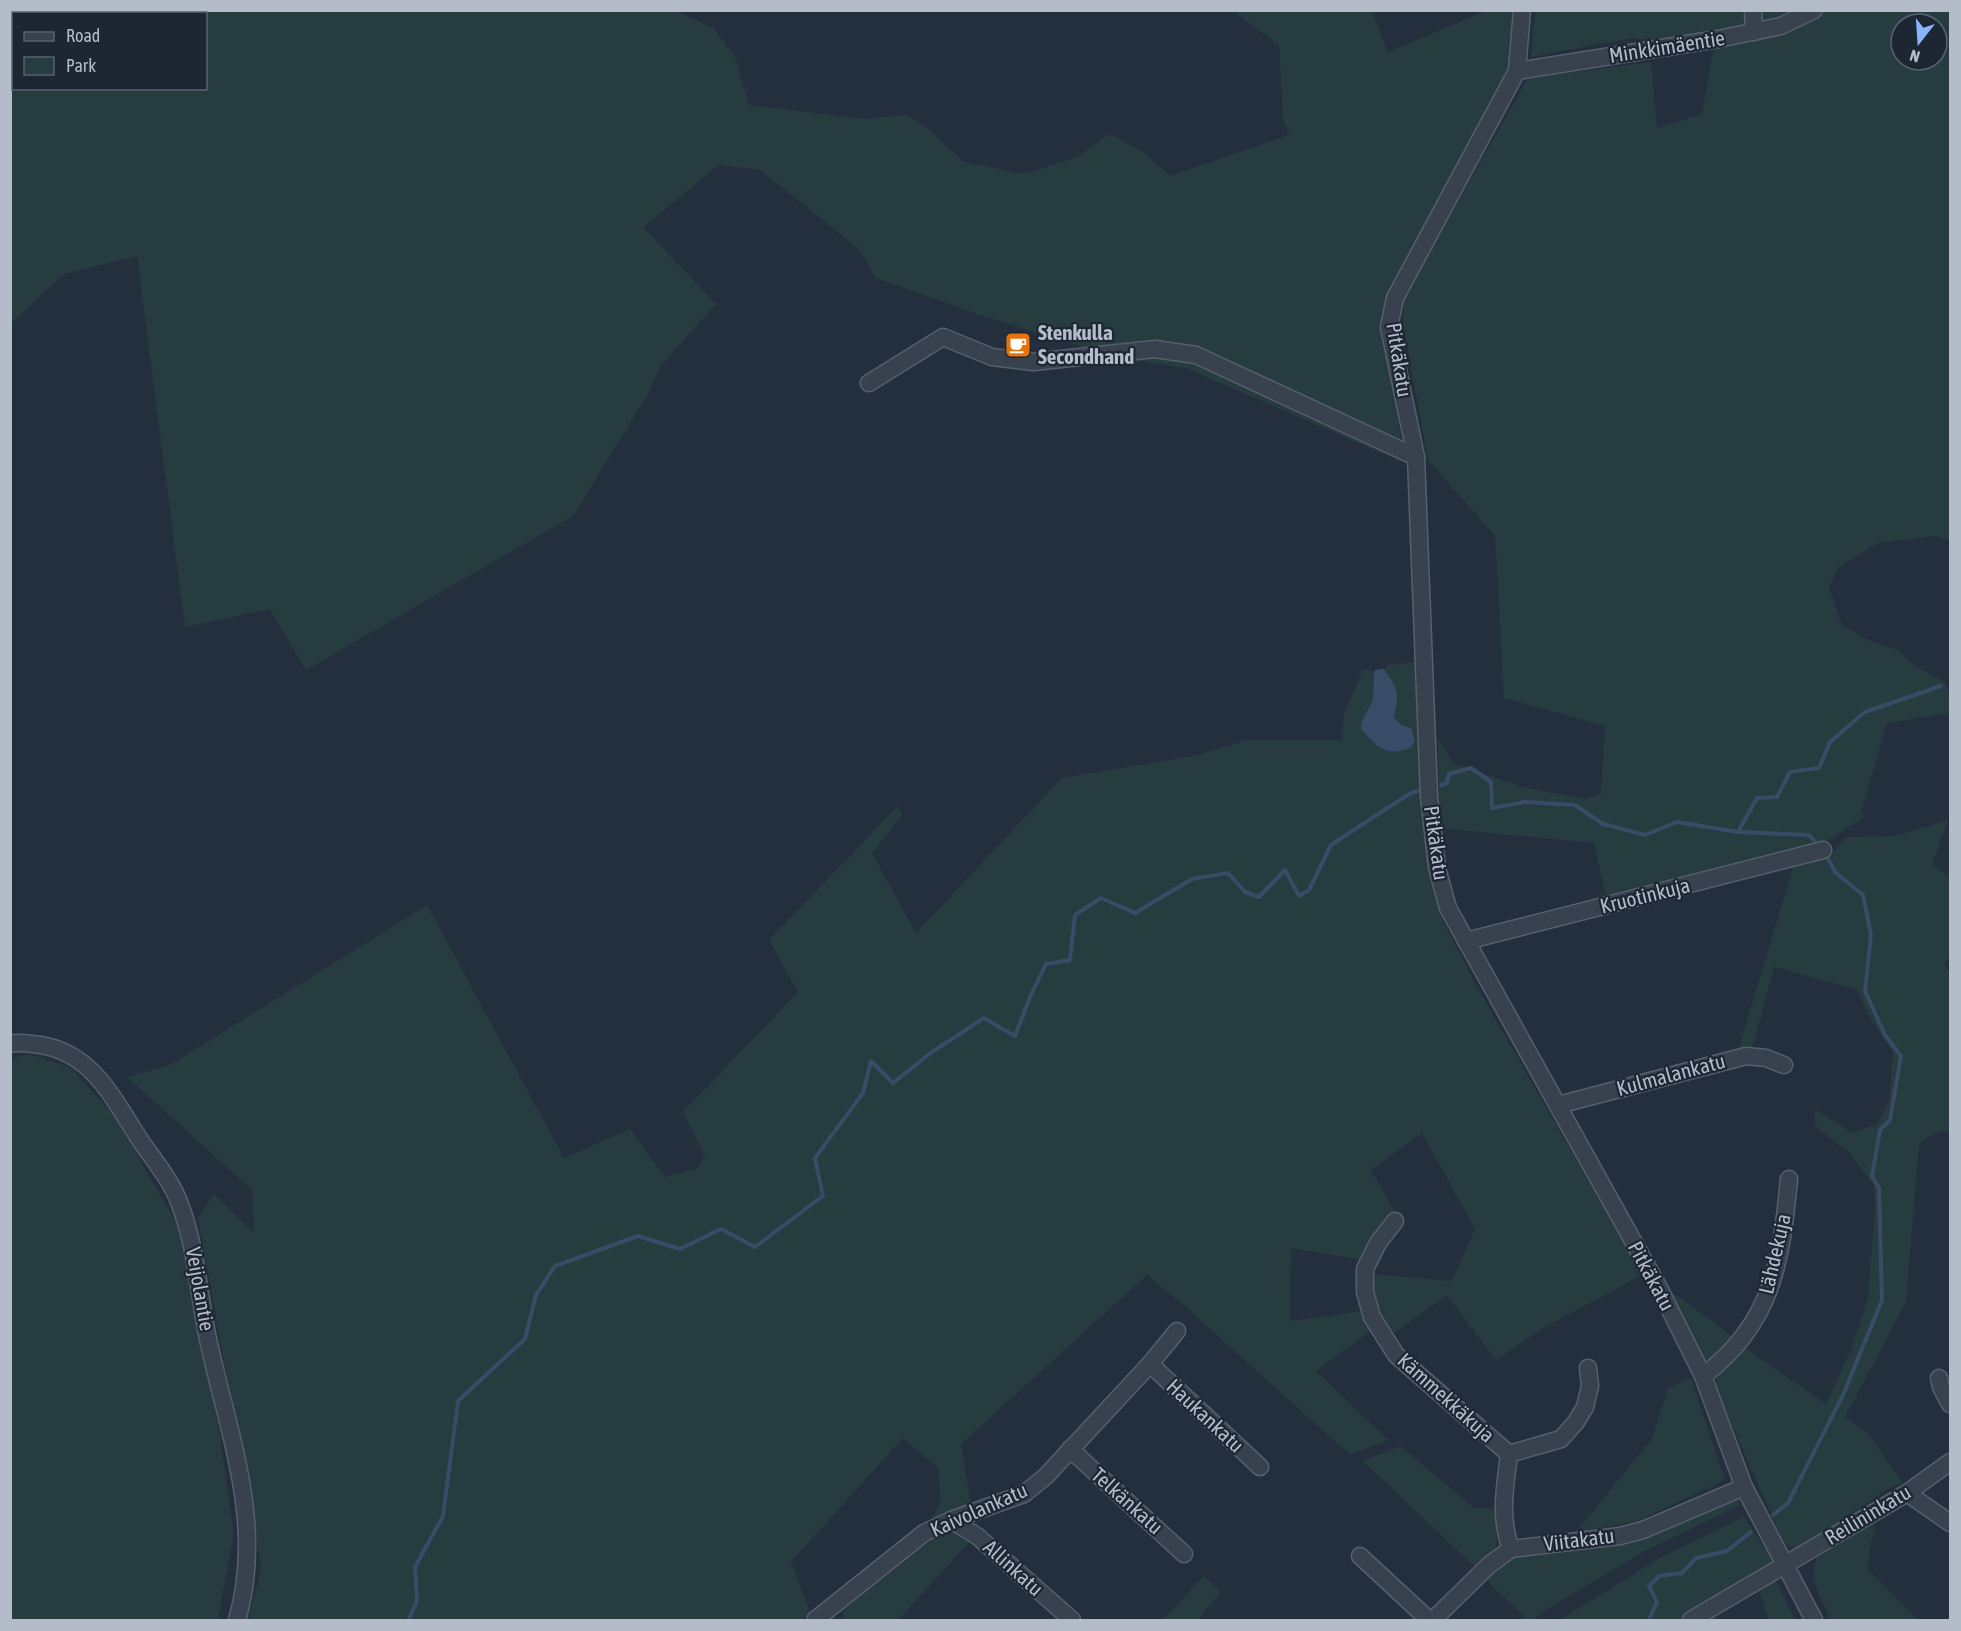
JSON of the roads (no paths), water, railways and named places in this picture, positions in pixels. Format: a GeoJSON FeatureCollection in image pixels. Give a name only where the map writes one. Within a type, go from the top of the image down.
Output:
{"type":"FeatureCollection","features":[{"type":"Feature","properties":{"kind":"street","name":"Pitkäkatu"},"geometry":{"type":"LineString","coordinates":[[1522,10],[1517,71],[1395,298],[1389,327],[1416,457],[1430,805],[1437,868],[1448,908],[1657,1284],[1703,1376],[1744,1487],[1814,1620]]}},
{"type":"Feature","properties":{"kind":"street"},"geometry":{"type":"LineString","coordinates":[[1753,10],[1754,32]]}},
{"type":"Feature","properties":{"kind":"street","name":"Minkkimäentie"},"geometry":{"type":"LineString","coordinates":[[1517,71],[1754,32],[1781,26],[1814,10]]}},
{"type":"Feature","properties":{"kind":"street"},"geometry":{"type":"LineString","coordinates":[[869,383],[943,337],[992,357],[1033,362],[1155,349],[1196,355],[1416,457]]}},
{"type":"Feature","properties":{"kind":"street","name":"Kruotinkuja"},"geometry":{"type":"LineString","coordinates":[[1466,941],[1823,850]]}},
{"type":"Feature","properties":{"kind":"street","name":"Veijolantie"},"geometry":{"type":"LineString","coordinates":[[10,1044],[47,1045],[71,1054],[95,1072],[177,1195],[190,1235],[208,1338],[245,1500],[249,1557],[243,1600],[237,1620]]}},
{"type":"Feature","properties":{"kind":"street","name":"Kulmalankatu"},"geometry":{"type":"LineString","coordinates":[[1558,1105],[1746,1056],[1766,1058],[1785,1065]]}},
{"type":"Feature","properties":{"kind":"street","name":"Lähdekuja"},"geometry":{"type":"LineString","coordinates":[[1703,1376],[1723,1361],[1744,1338],[1762,1309],[1782,1241],[1789,1179]]}},
{"type":"Feature","properties":{"kind":"street","name":"Kämmekkäkuja"},"geometry":{"type":"LineString","coordinates":[[1395,1221],[1378,1243],[1365,1269],[1365,1292],[1372,1317],[1396,1355],[1509,1454],[1503,1522],[1511,1549]]}},
{"type":"Feature","properties":{"kind":"street","name":"Kaivolankatu"},"geometry":{"type":"LineString","coordinates":[[823,1618],[924,1533],[951,1520],[1024,1494],[1046,1476],[1150,1364],[1177,1331]]}},
{"type":"Feature","properties":{"kind":"street","name":"Haukankatu"},"geometry":{"type":"LineString","coordinates":[[1150,1364],[1260,1467]]}},
{"type":"Feature","properties":{"kind":"street"},"geometry":{"type":"LineString","coordinates":[[1509,1454],[1561,1439],[1585,1407],[1590,1386],[1588,1368]]}},
{"type":"Feature","properties":{"kind":"street"},"geometry":{"type":"LineString","coordinates":[[1940,1378],[1941,1387],[1950,1404]]}},
{"type":"Feature","properties":{"kind":"street","name":"Telkänkatu"},"geometry":{"type":"LineString","coordinates":[[1070,1449],[1184,1554]]}},
{"type":"Feature","properties":{"kind":"street","name":"Reilininkatu"},"geometry":{"type":"LineString","coordinates":[[1691,1620],[1785,1567],[1907,1493],[1950,1462]]}},
{"type":"Feature","properties":{"kind":"street","name":"Viitakatu"},"geometry":{"type":"LineString","coordinates":[[1511,1549],[1620,1536],[1643,1530],[1744,1487]]}},
{"type":"Feature","properties":{"kind":"street"},"geometry":{"type":"LineString","coordinates":[[1907,1493],[1950,1523]]}},
{"type":"Feature","properties":{"kind":"street","name":"Allinkatu"},"geometry":{"type":"LineString","coordinates":[[951,1520],[977,1536],[1072,1620]]}},
{"type":"Feature","properties":{"kind":"street"},"geometry":{"type":"LineString","coordinates":[[1360,1556],[1431,1620],[1489,1565],[1511,1549]]}},
{"type":"Feature","properties":{"kind":"water"},"geometry":{"type":"Polygon","coordinates":[[[1384,669],[1395,687],[1397,702],[1394,717],[1401,725],[1411,728],[1415,740],[1411,748],[1402,751],[1388,751],[1378,746],[1361,729],[1361,723],[1373,700],[1374,671],[1384,669]]]}},
{"type":"Feature","properties":{"kind":"waterway"},"geometry":{"type":"LineString","coordinates":[[1441,785],[1447,783],[1449,774],[1471,768],[1491,782],[1492,808],[1525,802],[1575,805],[1603,824],[1645,835],[1677,822],[1738,832],[1757,798],[1777,797],[1790,772],[1819,768],[1830,742],[1865,712],[1941,686]]}},
{"type":"Feature","properties":{"kind":"waterway"},"geometry":{"type":"LineString","coordinates":[[409,1620],[417,1600],[415,1567],[443,1516],[458,1401],[525,1339],[536,1295],[555,1266],[638,1236],[680,1249],[721,1229],[755,1247],[823,1196],[815,1158],[863,1093],[871,1061],[893,1083],[932,1052],[984,1018],[1015,1036],[1046,964],[1070,960],[1075,915],[1101,898],[1135,913],[1192,879],[1228,873],[1245,892],[1259,897],[1285,870],[1299,896],[1309,890],[1331,845],[1409,794],[1420,790]]}},
{"type":"Feature","properties":{"kind":"waterway"},"geometry":{"type":"LineString","coordinates":[[1738,832],[1809,835],[1820,847]]}},
{"type":"Feature","properties":{"kind":"waterway"},"geometry":{"type":"LineString","coordinates":[[1773,1515],[1788,1503],[1843,1395],[1882,1300],[1879,1188],[1872,1176],[1880,1130],[1890,1120],[1901,1056],[1885,1035],[1865,991],[1871,935],[1863,895],[1835,872],[1825,853]]}},
{"type":"Feature","properties":{"kind":"waterway"},"geometry":{"type":"LineString","coordinates":[[1649,1620],[1657,1602],[1649,1586],[1659,1576],[1682,1573],[1696,1558],[1727,1551],[1751,1532]]}},
{"type":"Feature","properties":{"kind":"place","name":"Stenkulla Secondhand"},"geometry":{"type":"Point","coordinates":[1018,345]}}]}
